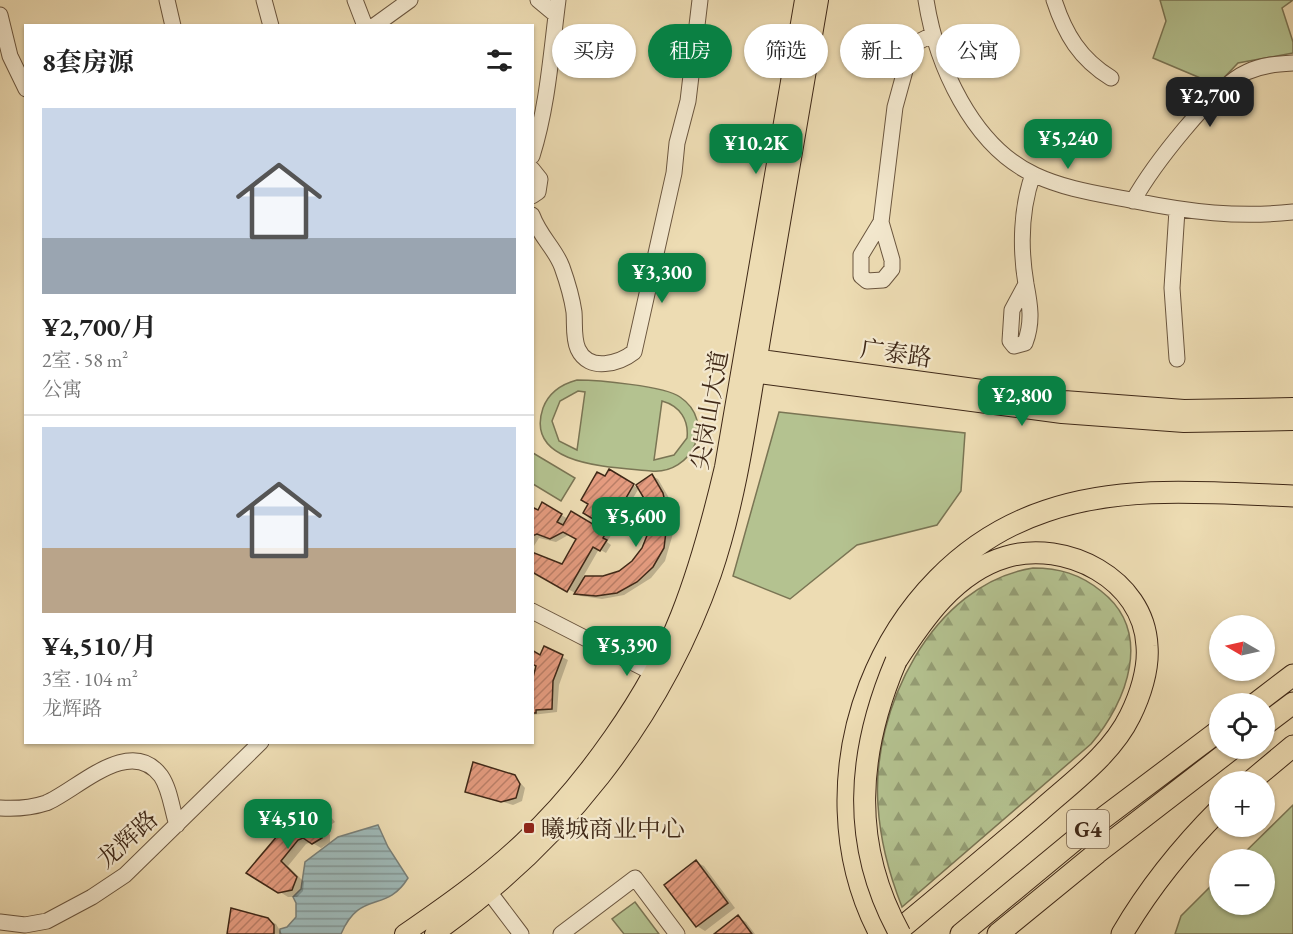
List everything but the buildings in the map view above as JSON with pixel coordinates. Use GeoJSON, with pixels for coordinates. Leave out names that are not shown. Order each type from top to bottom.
{"type":"FeatureCollection","features":[{"type":"Feature","properties":{"kind":"highway"},"geometry":{"type":"LineString","coordinates":[[900,934],[877,882],[863,804],[871,730],[888,658],[921,596],[950,568],[1009,527],[1045,511],[1091,500],[1161,492],[1293,496]]}},
{"type":"Feature","properties":{"kind":"highway"},"geometry":{"type":"LineString","coordinates":[[880,934],[861,888],[851,843],[849,771],[855,729],[866,689],[888,658],[935,604],[960,582],[1006,557],[1032,552],[1058,553],[1080,560],[1099,570],[1120,586],[1133,604],[1143,625],[1148,646],[1145,671],[1130,716],[1102,755],[976,866],[894,934]]}},
{"type":"Feature","properties":{"kind":"highway"},"geometry":{"type":"LineString","coordinates":[[1269,693],[1293,675]]}},
{"type":"Feature","properties":{"kind":"highway"},"geometry":{"type":"LineString","coordinates":[[1275,717],[1293,703]]}},
{"type":"Feature","properties":{"kind":"highway","name":"G4"},"geometry":{"type":"LineString","coordinates":[[962,934],[1082,834],[1209,738]]}},
{"type":"Feature","properties":{"kind":"highway"},"geometry":{"type":"LineString","coordinates":[[1263,771],[1293,746]]}},
{"type":"Feature","properties":{"kind":"highway","name":"G4"},"geometry":{"type":"LineString","coordinates":[[998,934],[1096,853],[1219,759]]}},
{"type":"Feature","properties":{"kind":"highway"},"geometry":{"type":"LineString","coordinates":[[1122,934],[1141,902],[1168,866],[1209,821]]}},
{"type":"Feature","properties":{"kind":"main road","name":"尖岗山大道"},"geometry":{"type":"LineString","coordinates":[[404,934],[486,875],[546,820],[585,774],[692,625],[712,572],[738,471],[749,365],[804,0]]}},
{"type":"Feature","properties":{"kind":"main road","name":"尖岗山大道"},"geometry":{"type":"LineString","coordinates":[[749,365],[819,0]]}},
{"type":"Feature","properties":{"kind":"main road","name":"广泰路"},"geometry":{"type":"LineString","coordinates":[[749,365],[1064,400],[1184,409],[1293,407]]}},
{"type":"Feature","properties":{"kind":"main road","name":"广泰路"},"geometry":{"type":"LineString","coordinates":[[749,365],[1062,414],[1184,423],[1293,421]]}},
{"type":"Feature","properties":{"kind":"main road","name":"尖岗山大道"},"geometry":{"type":"LineString","coordinates":[[434,934],[490,893],[549,839],[577,808],[605,773],[658,675]]}},
{"type":"Feature","properties":{"kind":"street"},"geometry":{"type":"LineString","coordinates":[[167,0],[173,24]]}},
{"type":"Feature","properties":{"kind":"street"},"geometry":{"type":"LineString","coordinates":[[264,0],[270,24]]}},
{"type":"Feature","properties":{"kind":"street"},"geometry":{"type":"LineString","coordinates":[[355,0],[364,24]]}},
{"type":"Feature","properties":{"kind":"street"},"geometry":{"type":"LineString","coordinates":[[377,24],[410,0]]}},
{"type":"Feature","properties":{"kind":"street"},"geometry":{"type":"LineString","coordinates":[[534,150],[550,80],[557,7],[538,0]]}},
{"type":"Feature","properties":{"kind":"street"},"geometry":{"type":"LineString","coordinates":[[534,219],[544,241],[563,268],[573,310],[578,351],[588,360],[604,364],[621,362],[634,352],[674,173],[677,143],[688,101],[700,0]]}},
{"type":"Feature","properties":{"kind":"street"},"geometry":{"type":"LineString","coordinates":[[926,0],[932,35],[949,78],[987,138],[1002,154],[1033,174],[1094,194],[1177,210],[1247,216],[1293,212]]}},
{"type":"Feature","properties":{"kind":"street"},"geometry":{"type":"LineString","coordinates":[[1054,0],[1070,41],[1096,69],[1111,78]]}},
{"type":"Feature","properties":{"kind":"street"},"geometry":{"type":"LineString","coordinates":[[0,15],[10,56],[24,85]]}},
{"type":"Feature","properties":{"kind":"street"},"geometry":{"type":"LineString","coordinates":[[881,222],[893,119],[902,73],[918,42],[932,35]]}},
{"type":"Feature","properties":{"kind":"street"},"geometry":{"type":"LineString","coordinates":[[1133,201],[1161,162],[1227,85],[1246,72],[1269,64],[1293,63]]}},
{"type":"Feature","properties":{"kind":"street"},"geometry":{"type":"LineString","coordinates":[[534,172],[540,180],[537,192],[534,194]]}},
{"type":"Feature","properties":{"kind":"street"},"geometry":{"type":"LineString","coordinates":[[1026,284],[1022,219],[1026,195],[1033,174]]}},
{"type":"Feature","properties":{"kind":"street"},"geometry":{"type":"LineString","coordinates":[[1177,210],[1172,288],[1177,359]]}},
{"type":"Feature","properties":{"kind":"street"},"geometry":{"type":"LineString","coordinates":[[534,612],[658,675]]}},
{"type":"Feature","properties":{"kind":"street","name":"龙辉路"},"geometry":{"type":"LineString","coordinates":[[0,922],[48,927],[125,875],[259,744]]}},
{"type":"Feature","properties":{"kind":"street"},"geometry":{"type":"LineString","coordinates":[[0,808],[24,808],[47,802],[97,771],[118,764],[139,762],[156,771],[162,778],[177,825]]}},
{"type":"Feature","properties":{"kind":"street"},"geometry":{"type":"LineString","coordinates":[[561,934],[634,878],[677,934]]}},
{"type":"Feature","properties":{"kind":"street"},"geometry":{"type":"LineString","coordinates":[[490,893],[521,934]]}},
{"type":"Feature","properties":{"kind":"green space"},"geometry":{"type":"Polygon","coordinates":[[[1160,0],[1293,0],[1282,8],[1293,42],[1293,53],[1238,63],[1217,85],[1153,58],[1166,21],[1160,0]]]}},
{"type":"Feature","properties":{"kind":"green space"},"geometry":{"type":"Polygon","coordinates":[[[587,380],[630,384],[672,393],[680,397],[691,408],[697,420],[698,432],[695,445],[678,465],[666,470],[651,471],[596,465],[559,453],[546,442],[540,427],[543,408],[552,393],[571,382],[587,380]],[[578,391],[560,401],[552,421],[559,441],[577,450],[585,392],[578,391]],[[662,401],[654,460],[674,455],[687,438],[685,420],[682,415],[674,406],[662,401]]]}},
{"type":"Feature","properties":{"kind":"green space"},"geometry":{"type":"Polygon","coordinates":[[[779,412],[965,433],[961,491],[937,525],[857,545],[790,599],[733,576],[779,412]]]}},
{"type":"Feature","properties":{"kind":"green space"},"geometry":{"type":"Polygon","coordinates":[[[534,454],[575,478],[561,501],[534,485],[534,454]]]}},
{"type":"Feature","properties":{"kind":"green space"},"geometry":{"type":"Polygon","coordinates":[[[1033,568],[1052,569],[1077,576],[1101,591],[1117,608],[1127,626],[1131,646],[1124,688],[1104,727],[1091,744],[902,907],[886,857],[878,805],[879,768],[885,730],[897,692],[915,657],[938,625],[965,598],[997,579],[1033,568]]]}},
{"type":"Feature","properties":{"kind":"green space"},"geometry":{"type":"Polygon","coordinates":[[[1293,805],[1293,934],[1175,934],[1181,916],[1209,888],[1209,915],[1275,915],[1275,849],[1248,849],[1260,837],[1275,837],[1275,823],[1293,805]]]}},
{"type":"Feature","properties":{"kind":"green space"},"geometry":{"type":"Polygon","coordinates":[[[635,902],[659,934],[624,934],[612,919],[635,902]]]}},
{"type":"Feature","properties":{"kind":"water"},"geometry":{"type":"Polygon","coordinates":[[[378,825],[388,847],[408,878],[400,889],[391,896],[356,911],[341,934],[280,934],[280,929],[287,927],[296,917],[296,903],[293,897],[301,889],[305,862],[338,837],[378,825]]]}},
{"type":"Feature","properties":{"kind":"place","name":"曦城商业中心"},"geometry":{"type":"Point","coordinates":[529,828]}}]}
